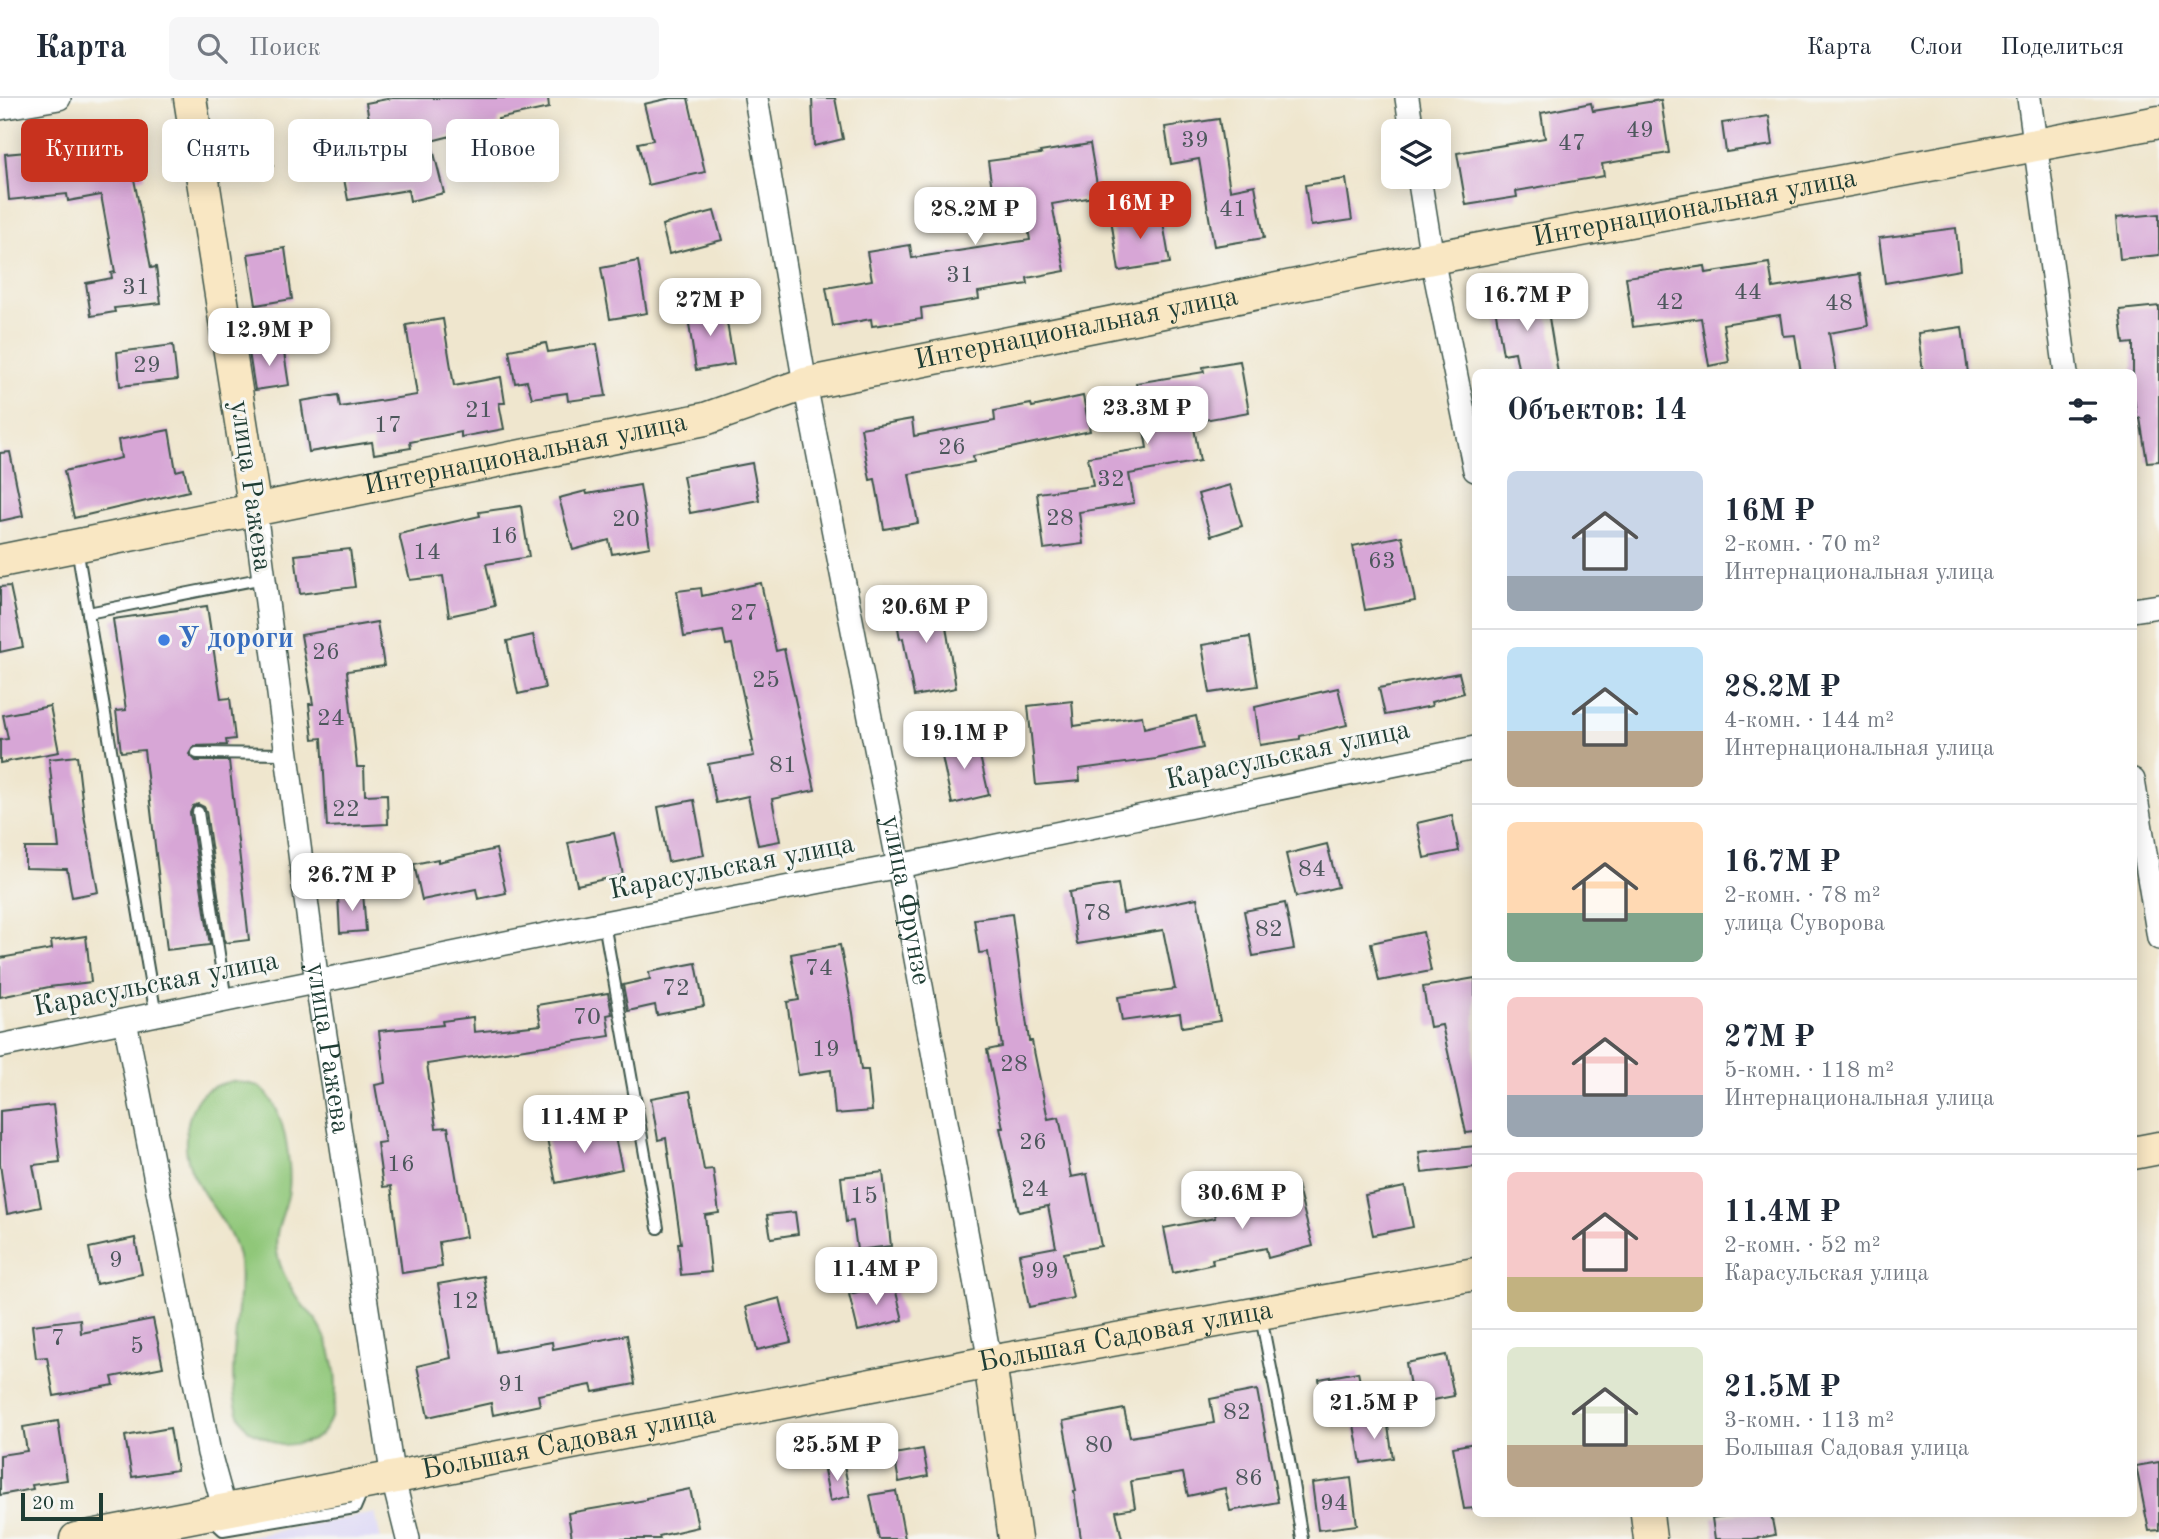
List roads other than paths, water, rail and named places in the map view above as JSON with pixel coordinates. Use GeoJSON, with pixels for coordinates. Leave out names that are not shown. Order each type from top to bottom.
{"type":"FeatureCollection","features":[{"type":"Feature","properties":{"kind":"main road","name":"улица Ражева"},"geometry":{"type":"LineString","coordinates":[[190,98],[255,511]]}},
{"type":"Feature","properties":{"kind":"main road","name":"Интернациональная улица"},"geometry":{"type":"LineString","coordinates":[[0,561],[705,419],[804,384],[1432,258],[2159,122]]}},
{"type":"Feature","properties":{"kind":"main road"},"geometry":{"type":"LineString","coordinates":[[2137,1152],[2159,1148]]}},
{"type":"Feature","properties":{"kind":"main road","name":"Большая Садовая улица"},"geometry":{"type":"LineString","coordinates":[[76,1539],[990,1362],[1472,1274]]}},
{"type":"Feature","properties":{"kind":"main road","name":"улица Фрунзе"},"geometry":{"type":"LineString","coordinates":[[990,1362],[1015,1539]]}},
{"type":"Feature","properties":{"kind":"main road"},"geometry":{"type":"LineString","coordinates":[[1647,1517],[1650,1539]]}},
{"type":"Feature","properties":{"kind":"street"},"geometry":{"type":"LineString","coordinates":[[0,108],[59,98]]}},
{"type":"Feature","properties":{"kind":"street","name":"улица Фрунзе"},"geometry":{"type":"LineString","coordinates":[[756,98],[804,384],[899,866],[990,1362]]}},
{"type":"Feature","properties":{"kind":"street"},"geometry":{"type":"LineString","coordinates":[[1407,98],[1410,119]]}},
{"type":"Feature","properties":{"kind":"street"},"geometry":{"type":"LineString","coordinates":[[2029,98],[2065,369]]}},
{"type":"Feature","properties":{"kind":"street"},"geometry":{"type":"LineString","coordinates":[[1421,189],[1432,258],[1472,455]]}},
{"type":"Feature","properties":{"kind":"street","name":"улица Ражева"},"geometry":{"type":"LineString","coordinates":[[255,511],[379,1482],[408,1539]]}},
{"type":"Feature","properties":{"kind":"street"},"geometry":{"type":"LineString","coordinates":[[2137,609],[2159,606]]}},
{"type":"Feature","properties":{"kind":"street","name":"Карасульская улица"},"geometry":{"type":"LineString","coordinates":[[0,1046],[1472,749]]}},
{"type":"Feature","properties":{"kind":"street"},"geometry":{"type":"LineString","coordinates":[[2137,830],[2142,894],[2159,938]]}},
{"type":"Feature","properties":{"kind":"street"},"geometry":{"type":"LineString","coordinates":[[125,1021],[209,1453],[216,1513]]}},
{"type":"Feature","properties":{"kind":"lane"},"geometry":{"type":"LineString","coordinates":[[76,546],[156,1016]]}},
{"type":"Feature","properties":{"kind":"lane"},"geometry":{"type":"LineString","coordinates":[[88,612],[264,578]]}},
{"type":"Feature","properties":{"kind":"lane"},"geometry":{"type":"LineString","coordinates":[[197,753],[287,754]]}},
{"type":"Feature","properties":{"kind":"lane"},"geometry":{"type":"LineString","coordinates":[[198,812],[226,1002]]}},
{"type":"Feature","properties":{"kind":"lane"},"geometry":{"type":"LineString","coordinates":[[604,923],[658,1228]]}},
{"type":"Feature","properties":{"kind":"lane"},"geometry":{"type":"LineString","coordinates":[[1260,1314],[1302,1539]]}},
{"type":"Feature","properties":{"kind":"place","name":"У дороги"},"geometry":{"type":"Point","coordinates":[164,640]}}]}
